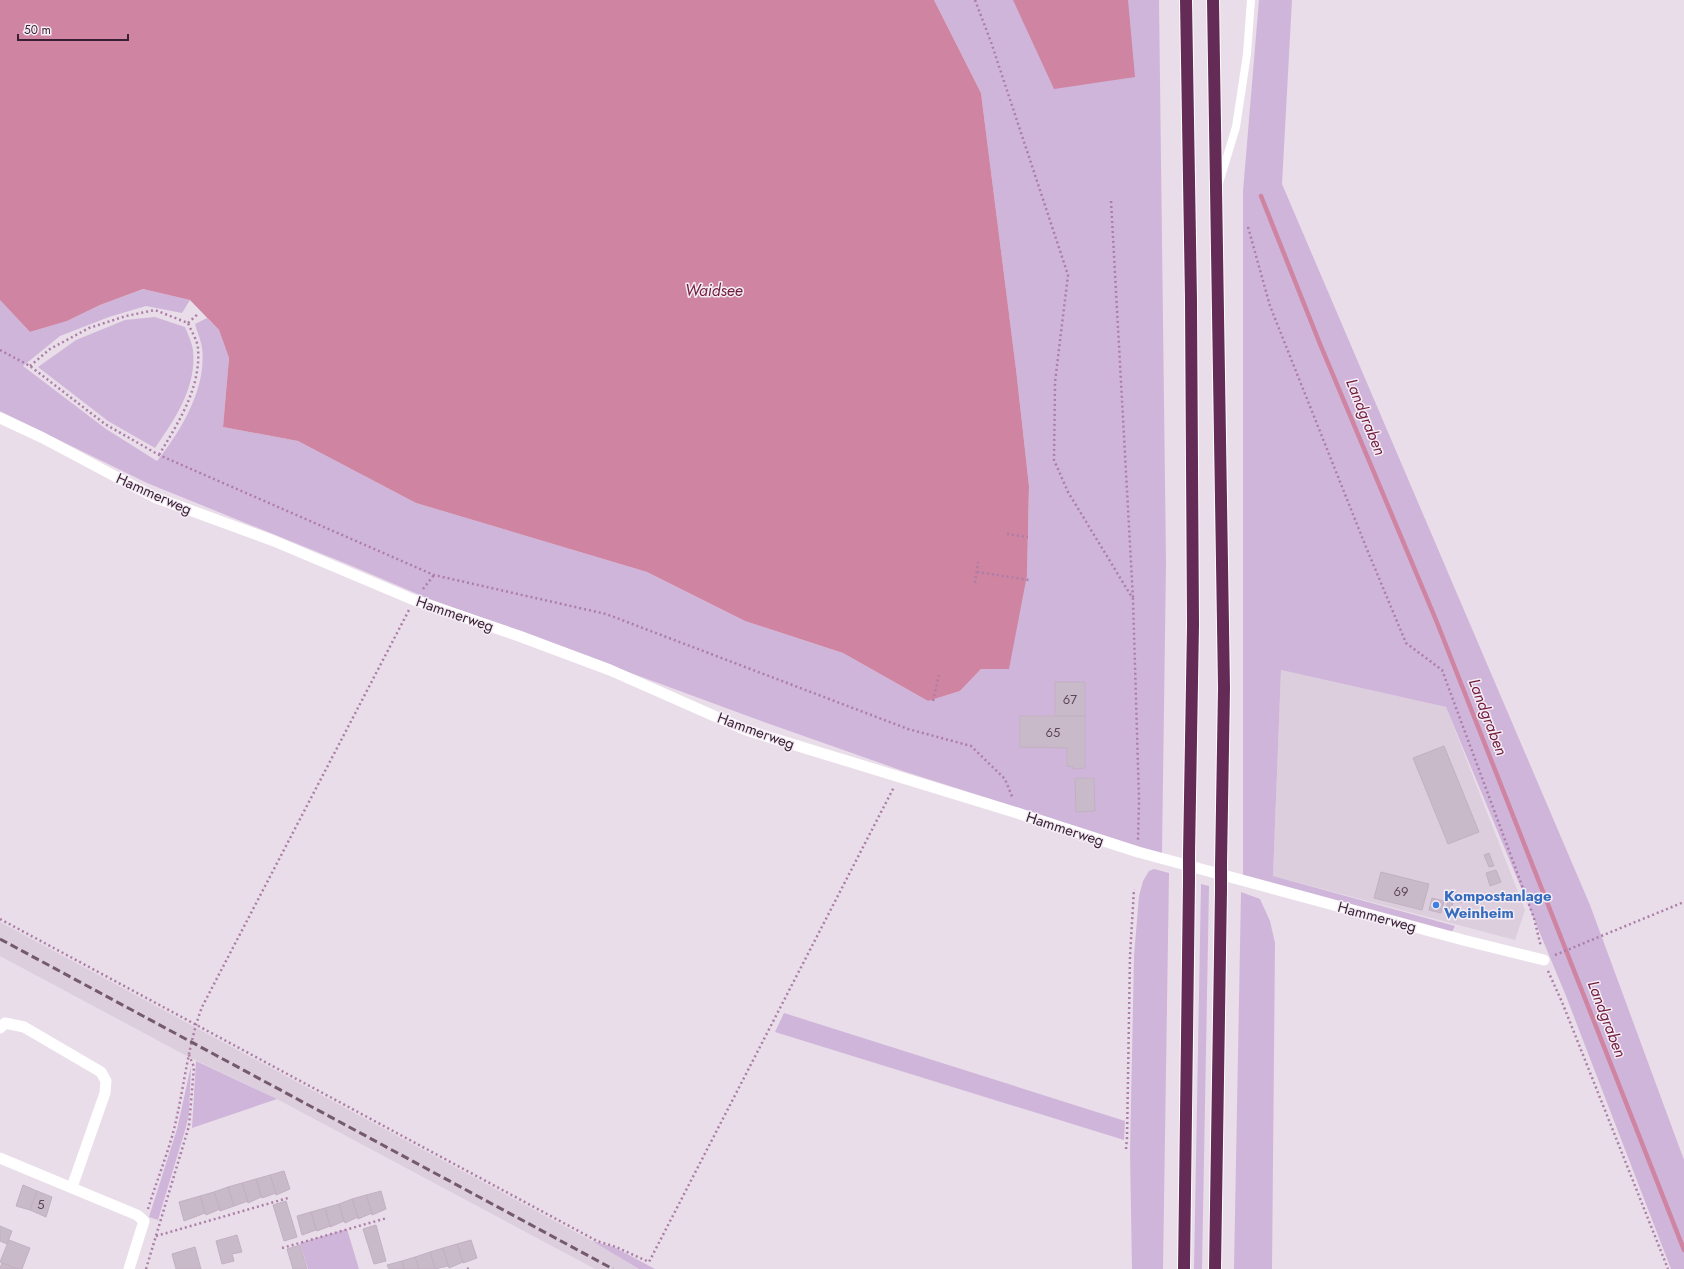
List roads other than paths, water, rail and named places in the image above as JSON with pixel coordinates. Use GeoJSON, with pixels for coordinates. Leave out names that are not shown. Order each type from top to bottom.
{"type":"FeatureCollection","features":[{"type":"Feature","properties":{"kind":"highway"},"geometry":{"type":"LineString","coordinates":[[1184,1269],[1193,625],[1191,308],[1186,0]]}},
{"type":"Feature","properties":{"kind":"highway"},"geometry":{"type":"LineString","coordinates":[[1213,0],[1224,688],[1215,1269]]}},
{"type":"Feature","properties":{"kind":"street","name":"Hammerweg"},"geometry":{"type":"LineString","coordinates":[[0,418],[43,438],[154,497],[274,541],[414,600],[519,636],[610,670],[746,730],[898,778],[1014,812],[1138,852],[1456,938],[1544,960]]}},
{"type":"Feature","properties":{"kind":"street"},"geometry":{"type":"LineString","coordinates":[[0,1028],[5,1023],[24,1026],[101,1072],[106,1081],[105,1093],[72,1187]]}},
{"type":"Feature","properties":{"kind":"street"},"geometry":{"type":"LineString","coordinates":[[0,1158],[72,1187],[137,1215],[144,1220],[129,1269]]}},
{"type":"Feature","properties":{"kind":"lane"},"geometry":{"type":"LineString","coordinates":[[1217,189],[1236,127],[1247,54],[1251,0]]}},
{"type":"Feature","properties":{"kind":"water","name":"Waidsee"},"geometry":{"type":"Polygon","coordinates":[[[0,0],[934,0],[981,93],[1016,369],[1029,486],[1027,575],[1009,669],[981,669],[960,691],[928,701],[843,653],[745,621],[647,572],[416,503],[298,441],[223,427],[229,358],[219,330],[190,300],[143,289],[100,305],[67,321],[30,332],[0,300],[0,0]]]}},
{"type":"Feature","properties":{"kind":"water"},"geometry":{"type":"Polygon","coordinates":[[[1013,0],[1128,0],[1135,77],[1054,89],[1013,0]]]}},
{"type":"Feature","properties":{"kind":"waterway","name":"Landgraben"},"geometry":{"type":"LineString","coordinates":[[1261,196],[1320,344],[1436,620],[1684,1250]]}},
{"type":"Feature","properties":{"kind":"railway"},"geometry":{"type":"LineString","coordinates":[[0,939],[613,1269]]}},
{"type":"Feature","properties":{"kind":"place","name":"Kompostanlage Weinheim"},"geometry":{"type":"Point","coordinates":[1436,905]}}]}
